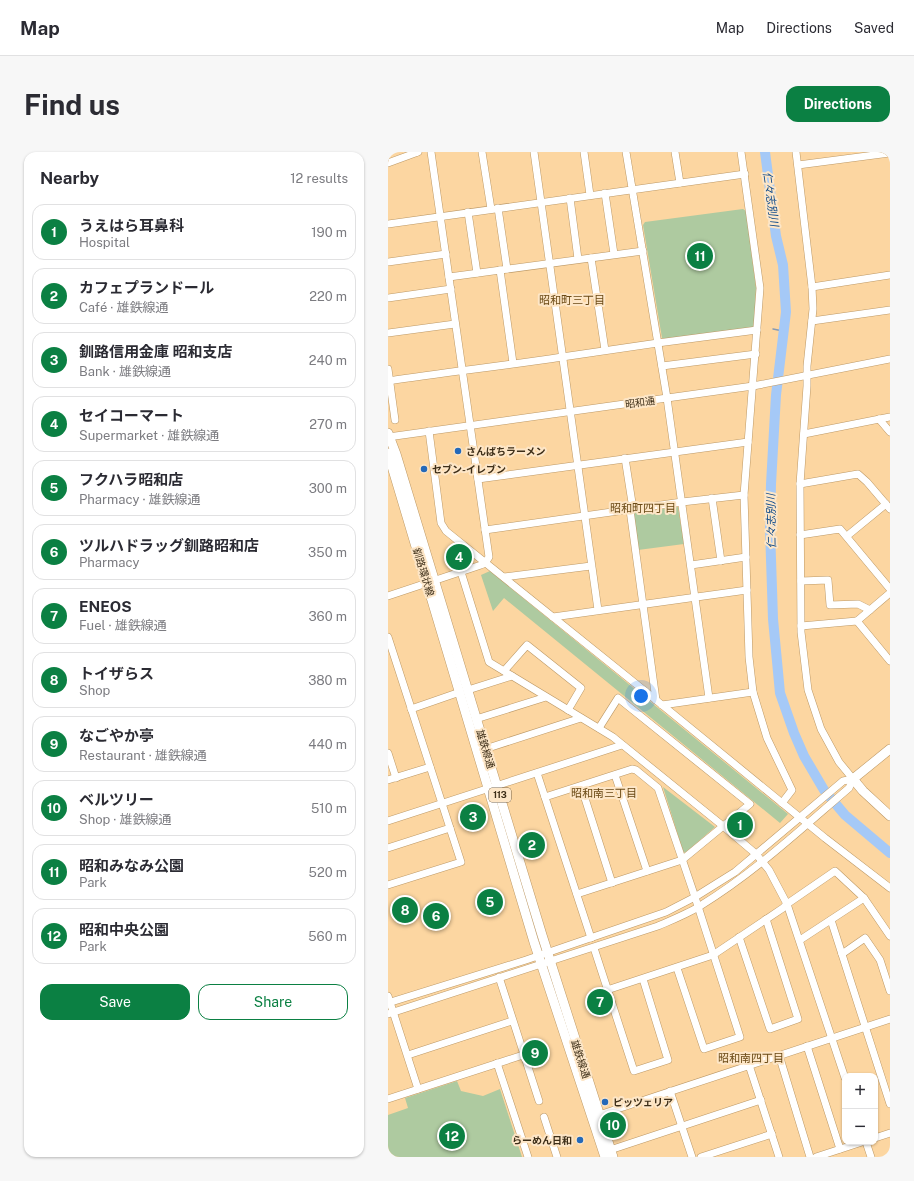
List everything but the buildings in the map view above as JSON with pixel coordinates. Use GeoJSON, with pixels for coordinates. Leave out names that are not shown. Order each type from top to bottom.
{"type":"FeatureCollection","features":[{"type":"Feature","properties":{"kind":"main road","name":"雄鉄線通"},"geometry":{"type":"LineString","coordinates":[[388,436],[396,454],[431,582],[545,958],[609,1155]]}},
{"type":"Feature","properties":{"kind":"main road","name":"釧路環状線"},"geometry":{"type":"LineString","coordinates":[[388,453],[431,582]]}},
{"type":"Feature","properties":{"kind":"main road","name":"雄鉄線通"},"geometry":{"type":"LineString","coordinates":[[464,691],[476,719],[485,749],[493,787]]}},
{"type":"Feature","properties":{"kind":"main road"},"geometry":{"type":"LineString","coordinates":[[890,749],[853,779],[863,791],[890,816]]}},
{"type":"Feature","properties":{"kind":"main road","name":"雄鉄線通"},"geometry":{"type":"LineString","coordinates":[[545,958],[599,1115],[609,1155]]}},
{"type":"Feature","properties":{"kind":"street"},"geometry":{"type":"LineString","coordinates":[[388,163],[418,152]]}},
{"type":"Feature","properties":{"kind":"street"},"geometry":{"type":"LineString","coordinates":[[388,596],[485,563],[489,557],[469,426],[431,152]]}},
{"type":"Feature","properties":{"kind":"street"},"geometry":{"type":"LineString","coordinates":[[482,152],[495,209],[504,269],[513,364]]}},
{"type":"Feature","properties":{"kind":"street"},"geometry":{"type":"LineString","coordinates":[[534,152],[569,412],[598,610]]}},
{"type":"Feature","properties":{"kind":"street"},"geometry":{"type":"LineString","coordinates":[[584,152],[590,195]]}},
{"type":"Feature","properties":{"kind":"street"},"geometry":{"type":"LineString","coordinates":[[626,152],[667,398],[709,698]]}},
{"type":"Feature","properties":{"kind":"street"},"geometry":{"type":"LineString","coordinates":[[675,152],[680,183]]}},
{"type":"Feature","properties":{"kind":"street"},"geometry":{"type":"LineString","coordinates":[[741,152],[760,288],[756,354],[756,386],[748,442],[744,495],[749,656],[753,692],[767,738],[792,790],[782,803]]}},
{"type":"Feature","properties":{"kind":"street"},"geometry":{"type":"LineString","coordinates":[[796,152],[812,287],[812,321],[804,376],[804,434],[800,484],[801,626],[808,690],[821,729],[839,762],[853,779]]}},
{"type":"Feature","properties":{"kind":"street"},"geometry":{"type":"LineString","coordinates":[[798,165],[890,153]]}},
{"type":"Feature","properties":{"kind":"street"},"geometry":{"type":"LineString","coordinates":[[388,224],[745,174]]}},
{"type":"Feature","properties":{"kind":"street"},"geometry":{"type":"LineString","coordinates":[[605,193],[614,254]]}},
{"type":"Feature","properties":{"kind":"street"},"geometry":{"type":"LineString","coordinates":[[570,198],[578,259]]}},
{"type":"Feature","properties":{"kind":"street"},"geometry":{"type":"LineString","coordinates":[[468,212],[477,273]]}},
{"type":"Feature","properties":{"kind":"street"},"geometry":{"type":"LineString","coordinates":[[449,277],[643,251]]}},
{"type":"Feature","properties":{"kind":"street"},"geometry":{"type":"LineString","coordinates":[[388,262],[446,254]]}},
{"type":"Feature","properties":{"kind":"street"},"geometry":{"type":"LineString","coordinates":[[591,258],[604,350]]}},
{"type":"Feature","properties":{"kind":"street"},"geometry":{"type":"LineString","coordinates":[[812,287],[890,276]]}},
{"type":"Feature","properties":{"kind":"street"},"geometry":{"type":"LineString","coordinates":[[388,298],[451,289]]}},
{"type":"Feature","properties":{"kind":"street"},"geometry":{"type":"LineString","coordinates":[[812,321],[890,310]]}},
{"type":"Feature","properties":{"kind":"street"},"geometry":{"type":"LineString","coordinates":[[388,333],[455,324]]}},
{"type":"Feature","properties":{"kind":"street"},"geometry":{"type":"LineString","coordinates":[[389,381],[757,330]]}},
{"type":"Feature","properties":{"kind":"street"},"geometry":{"type":"LineString","coordinates":[[662,366],[756,354]]}},
{"type":"Feature","properties":{"kind":"street","name":"昭和通"},"geometry":{"type":"LineString","coordinates":[[388,436],[756,386],[890,359]]}},
{"type":"Feature","properties":{"kind":"street"},"geometry":{"type":"LineString","coordinates":[[388,369],[395,420]]}},
{"type":"Feature","properties":{"kind":"street"},"geometry":{"type":"LineString","coordinates":[[804,434],[890,417]]}},
{"type":"Feature","properties":{"kind":"street"},"geometry":{"type":"LineString","coordinates":[[879,419],[890,432]]}},
{"type":"Feature","properties":{"kind":"street"},"geometry":{"type":"LineString","coordinates":[[429,431],[441,523],[446,531],[782,803],[890,888]]}},
{"type":"Feature","properties":{"kind":"street"},"geometry":{"type":"LineString","coordinates":[[478,480],[625,458],[748,442]]}},
{"type":"Feature","properties":{"kind":"street"},"geometry":{"type":"LineString","coordinates":[[625,458],[656,700]]}},
{"type":"Feature","properties":{"kind":"street"},"geometry":{"type":"LineString","coordinates":[[800,484],[858,474],[867,482],[888,507],[847,536]]}},
{"type":"Feature","properties":{"kind":"street"},"geometry":{"type":"LineString","coordinates":[[485,530],[682,502],[744,495]]}},
{"type":"Feature","properties":{"kind":"street"},"geometry":{"type":"LineString","coordinates":[[712,498],[721,561]]}},
{"type":"Feature","properties":{"kind":"street"},"geometry":{"type":"LineString","coordinates":[[800,535],[840,529],[890,589]]}},
{"type":"Feature","properties":{"kind":"street"},"geometry":{"type":"LineString","coordinates":[[691,565],[746,557]]}},
{"type":"Feature","properties":{"kind":"street"},"geometry":{"type":"LineString","coordinates":[[504,577],[591,566]]}},
{"type":"Feature","properties":{"kind":"street"},"geometry":{"type":"LineString","coordinates":[[461,572],[489,662],[600,728],[723,826],[756,854],[769,870],[787,904],[843,1073]]}},
{"type":"Feature","properties":{"kind":"street"},"geometry":{"type":"LineString","coordinates":[[801,581],[828,580],[830,605],[858,604],[870,610]]}},
{"type":"Feature","properties":{"kind":"street"},"geometry":{"type":"LineString","coordinates":[[553,618],[598,610],[747,590]]}},
{"type":"Feature","properties":{"kind":"street"},"geometry":{"type":"LineString","coordinates":[[801,626],[857,621],[890,593]]}},
{"type":"Feature","properties":{"kind":"street"},"geometry":{"type":"LineString","coordinates":[[857,621],[890,661]]}},
{"type":"Feature","properties":{"kind":"street"},"geometry":{"type":"LineString","coordinates":[[388,637],[461,862],[388,885]]}},
{"type":"Feature","properties":{"kind":"street"},"geometry":{"type":"LineString","coordinates":[[504,671],[527,645],[580,688],[568,710]]}},
{"type":"Feature","properties":{"kind":"street"},"geometry":{"type":"LineString","coordinates":[[411,708],[512,676]]}},
{"type":"Feature","properties":{"kind":"street"},"geometry":{"type":"LineString","coordinates":[[662,705],[753,692]]}},
{"type":"Feature","properties":{"kind":"street"},"geometry":{"type":"LineString","coordinates":[[476,719],[546,697]]}},
{"type":"Feature","properties":{"kind":"street"},"geometry":{"type":"LineString","coordinates":[[577,894],[682,860],[750,804],[618,698],[600,728]]}},
{"type":"Feature","properties":{"kind":"street"},"geometry":{"type":"LineString","coordinates":[[485,749],[581,718]]}},
{"type":"Feature","properties":{"kind":"street"},"geometry":{"type":"LineString","coordinates":[[388,821],[622,745]]}},
{"type":"Feature","properties":{"kind":"street"},"geometry":{"type":"LineString","coordinates":[[388,754],[396,778]]}},
{"type":"Feature","properties":{"kind":"street"},"geometry":{"type":"LineString","coordinates":[[388,780],[430,767]]}},
{"type":"Feature","properties":{"kind":"street"},"geometry":{"type":"LineString","coordinates":[[545,797],[632,769],[636,770],[658,788],[740,1037],[704,1048],[678,968]]}},
{"type":"Feature","properties":{"kind":"street"},"geometry":{"type":"LineString","coordinates":[[537,773],[590,938]]}},
{"type":"Feature","properties":{"kind":"street"},"geometry":{"type":"LineString","coordinates":[[614,775],[647,871]]}},
{"type":"Feature","properties":{"kind":"street"},"geometry":{"type":"LineString","coordinates":[[391,1013],[499,977],[590,938],[661,914],[695,897],[735,872],[844,781],[853,779]]}},
{"type":"Feature","properties":{"kind":"street"},"geometry":{"type":"LineString","coordinates":[[418,1089],[408,1055],[391,1013],[389,1001],[545,958],[594,948],[658,926],[698,907],[731,885],[762,861],[849,788],[853,779]]}},
{"type":"Feature","properties":{"kind":"street"},"geometry":{"type":"LineString","coordinates":[[580,786],[612,883]]}},
{"type":"Feature","properties":{"kind":"street"},"geometry":{"type":"LineString","coordinates":[[388,848],[450,828]]}},
{"type":"Feature","properties":{"kind":"street"},"geometry":{"type":"LineString","coordinates":[[608,990],[678,968],[713,955],[835,871],[864,898],[890,936]]}},
{"type":"Feature","properties":{"kind":"street"},"geometry":{"type":"LineString","coordinates":[[800,940],[864,898]]}},
{"type":"Feature","properties":{"kind":"street"},"geometry":{"type":"LineString","coordinates":[[739,937],[770,1029],[798,1019],[766,919]]}},
{"type":"Feature","properties":{"kind":"street"},"geometry":{"type":"LineString","coordinates":[[830,920],[890,1104]]}},
{"type":"Feature","properties":{"kind":"street"},"geometry":{"type":"LineString","coordinates":[[842,954],[865,938],[880,960],[890,991]]}},
{"type":"Feature","properties":{"kind":"street"},"geometry":{"type":"LineString","coordinates":[[594,948],[634,1070],[668,1060],[643,979]]}},
{"type":"Feature","properties":{"kind":"street"},"geometry":{"type":"LineString","coordinates":[[499,977],[539,1101]]}},
{"type":"Feature","properties":{"kind":"street"},"geometry":{"type":"LineString","coordinates":[[599,1115],[890,1019]]}},
{"type":"Feature","properties":{"kind":"street"},"geometry":{"type":"LineString","coordinates":[[408,1055],[512,1021]]}},
{"type":"Feature","properties":{"kind":"street"},"geometry":{"type":"LineString","coordinates":[[807,1046],[840,1149]]}},
{"type":"Feature","properties":{"kind":"street"},"geometry":{"type":"LineString","coordinates":[[388,1099],[523,1055]]}},
{"type":"Feature","properties":{"kind":"street"},"geometry":{"type":"LineString","coordinates":[[778,1055],[810,1157]]}},
{"type":"Feature","properties":{"kind":"street"},"geometry":{"type":"LineString","coordinates":[[497,1063],[528,1157]]}},
{"type":"Feature","properties":{"kind":"street"},"geometry":{"type":"LineString","coordinates":[[749,1065],[779,1157]]}},
{"type":"Feature","properties":{"kind":"street"},"geometry":{"type":"LineString","coordinates":[[670,1091],[692,1157]]}},
{"type":"Feature","properties":{"kind":"street"},"geometry":{"type":"LineString","coordinates":[[609,1155],[682,1126],[760,1100]]}},
{"type":"Feature","properties":{"kind":"street"},"geometry":{"type":"LineString","coordinates":[[544,1117],[557,1157]]}},
{"type":"Feature","properties":{"kind":"street"},"geometry":{"type":"LineString","coordinates":[[878,1137],[890,1133]]}},
{"type":"Feature","properties":{"kind":"street"},"geometry":{"type":"LineString","coordinates":[[701,1157],[772,1134]]}},
{"type":"Feature","properties":{"kind":"street"},"geometry":{"type":"LineString","coordinates":[[816,1157],[853,1145]]}},
{"type":"Feature","properties":{"kind":"street"},"geometry":{"type":"LineString","coordinates":[[867,1145],[871,1157]]}},
{"type":"Feature","properties":{"kind":"green space"},"geometry":{"type":"Polygon","coordinates":[[[743,209],[746,211],[756,288],[754,325],[752,328],[664,340],[662,338],[643,225],[645,222],[743,209]]]}},
{"type":"Feature","properties":{"kind":"green space"},"geometry":{"type":"Polygon","coordinates":[[[678,507],[684,544],[638,550],[633,513],[678,507]]]}},
{"type":"Feature","properties":{"kind":"green space"},"geometry":{"type":"Polygon","coordinates":[[[490,571],[788,814],[780,823],[504,598],[493,611],[481,575],[490,571]]]}},
{"type":"Feature","properties":{"kind":"green space"},"geometry":{"type":"Polygon","coordinates":[[[663,787],[715,827],[685,853],[683,851],[663,787]]]}},
{"type":"Feature","properties":{"kind":"green space"},"geometry":{"type":"Polygon","coordinates":[[[457,1081],[461,1091],[483,1096],[500,1089],[522,1157],[388,1157],[388,1115],[408,1108],[405,1098],[457,1081]]]}},
{"type":"Feature","properties":{"kind":"waterway","name":"仁々志別川"},"geometry":{"type":"LineString","coordinates":[[765,152],[776,236],[783,265],[786,312],[776,395],[770,529],[773,619],[780,693],[804,756],[824,790],[845,815],[890,853]]}},
{"type":"Feature","properties":{"kind":"waterway"},"geometry":{"type":"LineString","coordinates":[[773,329],[783,331]]}},
{"type":"Feature","properties":{"kind":"place","name":"昭和みなみ公園"},"geometry":{"type":"Point","coordinates":[700,256]}},
{"type":"Feature","properties":{"kind":"place","name":"さんぱちラーメン"},"geometry":{"type":"Point","coordinates":[458,451]}},
{"type":"Feature","properties":{"kind":"place","name":"セブン-イレブン"},"geometry":{"type":"Point","coordinates":[424,469]}},
{"type":"Feature","properties":{"kind":"place","name":"セイコーマート"},"geometry":{"type":"Point","coordinates":[459,557]}},
{"type":"Feature","properties":{"kind":"place","name":"釧路信用金庫 昭和支店"},"geometry":{"type":"Point","coordinates":[473,817]}},
{"type":"Feature","properties":{"kind":"place","name":"うえはら耳鼻科"},"geometry":{"type":"Point","coordinates":[740,825]}},
{"type":"Feature","properties":{"kind":"place","name":"カフェプランドール"},"geometry":{"type":"Point","coordinates":[532,845]}},
{"type":"Feature","properties":{"kind":"place","name":"フクハラ昭和店"},"geometry":{"type":"Point","coordinates":[490,902]}},
{"type":"Feature","properties":{"kind":"place","name":"トイザらス"},"geometry":{"type":"Point","coordinates":[405,910]}},
{"type":"Feature","properties":{"kind":"place","name":"ツルハドラッグ釧路昭和店"},"geometry":{"type":"Point","coordinates":[436,916]}},
{"type":"Feature","properties":{"kind":"place","name":"ENEOS"},"geometry":{"type":"Point","coordinates":[600,1002]}},
{"type":"Feature","properties":{"kind":"place","name":"なごやか亭"},"geometry":{"type":"Point","coordinates":[535,1053]}},
{"type":"Feature","properties":{"kind":"place","name":"ピッツェリア"},"geometry":{"type":"Point","coordinates":[605,1102]}},
{"type":"Feature","properties":{"kind":"place","name":"ベルツリー"},"geometry":{"type":"Point","coordinates":[613,1125]}},
{"type":"Feature","properties":{"kind":"place","name":"昭和中央公園"},"geometry":{"type":"Point","coordinates":[452,1136]}},
{"type":"Feature","properties":{"kind":"place","name":"らーめん日和"},"geometry":{"type":"Point","coordinates":[580,1140]}},
{"type":"Feature","properties":{"kind":"district","name":"昭和町三丁目"},"geometry":{"type":"Point","coordinates":[572,300]}},
{"type":"Feature","properties":{"kind":"district","name":"昭和町四丁目"},"geometry":{"type":"Point","coordinates":[643,508]}},
{"type":"Feature","properties":{"kind":"district","name":"昭和南三丁目"},"geometry":{"type":"Point","coordinates":[604,793]}},
{"type":"Feature","properties":{"kind":"district","name":"昭和南四丁目"},"geometry":{"type":"Point","coordinates":[751,1058]}}]}
